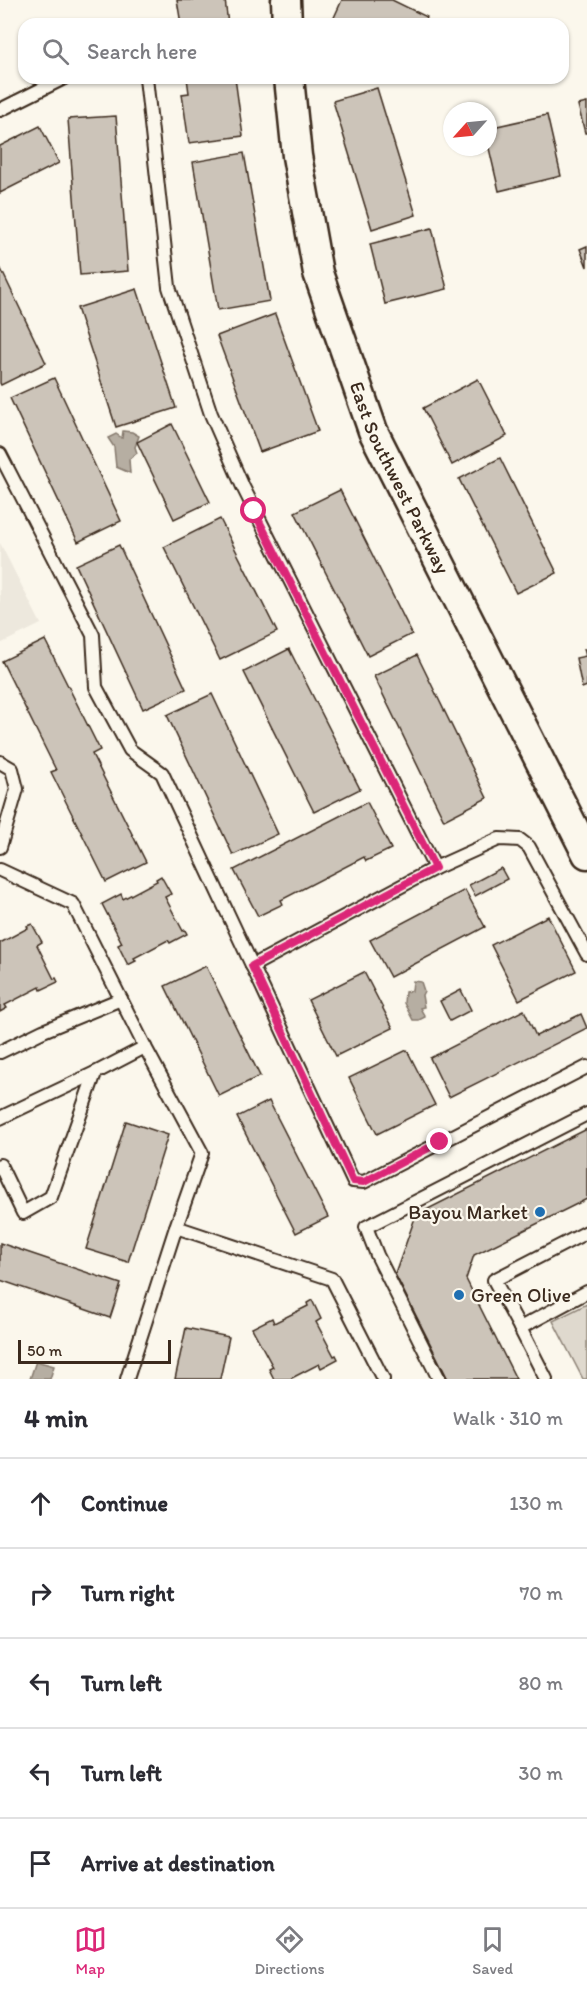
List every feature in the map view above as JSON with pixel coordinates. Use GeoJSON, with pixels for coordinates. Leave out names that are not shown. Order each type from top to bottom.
{"type":"FeatureCollection","features":[{"type":"Feature","properties":{"kind":"street"},"geometry":{"type":"LineString","coordinates":[[286,0],[287,18]]}},
{"type":"Feature","properties":{"kind":"street","name":"East Southwest Parkway"},"geometry":{"type":"LineString","coordinates":[[290,84],[297,156],[318,273],[373,431],[587,854]]}},
{"type":"Feature","properties":{"kind":"lane"},"geometry":{"type":"LineString","coordinates":[[0,110],[52,84]]}},
{"type":"Feature","properties":{"kind":"lane"},"geometry":{"type":"LineString","coordinates":[[147,84],[169,287],[211,414],[250,503],[435,868]]}},
{"type":"Feature","properties":{"kind":"lane"},"geometry":{"type":"LineString","coordinates":[[0,454],[93,635],[96,687],[129,750],[162,773],[353,1181],[364,1182],[587,1067]]}},
{"type":"Feature","properties":{"kind":"lane"},"geometry":{"type":"LineString","coordinates":[[0,762],[12,770],[17,789],[0,847]]}},
{"type":"Feature","properties":{"kind":"lane"},"geometry":{"type":"LineString","coordinates":[[252,966],[435,868],[499,839],[520,840],[529,847],[587,954]]}},
{"type":"Feature","properties":{"kind":"lane"},"geometry":{"type":"LineString","coordinates":[[1,868],[73,904],[120,999],[202,1153],[127,1379]]}},
{"type":"Feature","properties":{"kind":"lane"},"geometry":{"type":"LineString","coordinates":[[0,1052],[43,1031],[120,999]]}},
{"type":"Feature","properties":{"kind":"lane"},"geometry":{"type":"LineString","coordinates":[[0,1118],[145,1047]]}},
{"type":"Feature","properties":{"kind":"lane"},"geometry":{"type":"LineString","coordinates":[[0,1165],[23,1213],[51,1197],[95,1073]]}},
{"type":"Feature","properties":{"kind":"lane"},"geometry":{"type":"LineString","coordinates":[[439,1379],[377,1255],[366,1227],[587,1114]]}},
{"type":"Feature","properties":{"kind":"lane"},"geometry":{"type":"LineString","coordinates":[[176,1227],[332,1279],[383,1379]]}},
{"type":"Feature","properties":{"kind":"lane"},"geometry":{"type":"LineString","coordinates":[[546,1379],[494,1280],[587,1232]]}},
{"type":"Feature","properties":{"kind":"lane"},"geometry":{"type":"LineString","coordinates":[[520,1328],[587,1292]]}},
{"type":"Feature","properties":{"kind":"shaded area"},"geometry":{"type":"Polygon","coordinates":[[[123,431],[139,436],[135,447],[137,453],[129,459],[130,473],[116,467],[114,447],[108,438],[116,434],[122,438],[123,431]]]}},
{"type":"Feature","properties":{"kind":"shaded area"},"geometry":{"type":"Polygon","coordinates":[[[0,543],[41,624],[0,644],[0,543]]]}},
{"type":"Feature","properties":{"kind":"shaded area"},"geometry":{"type":"Polygon","coordinates":[[[413,981],[421,982],[424,991],[422,995],[424,1007],[420,1008],[425,1017],[419,1020],[413,1020],[404,1003],[405,992],[412,991],[413,981]]]}},
{"type":"Feature","properties":{"kind":"shaded area"},"geometry":{"type":"Polygon","coordinates":[[[587,1304],[587,1379],[583,1379],[553,1321],[587,1304]]]}},
{"type":"Feature","properties":{"kind":"shaded area"},"geometry":{"type":"Polygon","coordinates":[[[36,1361],[54,1366],[50,1379],[30,1379],[36,1361]]]}},
{"type":"Feature","properties":{"kind":"building"},"geometry":{"type":"Polygon","coordinates":[[[177,0],[225,0],[227,18],[180,18],[177,0]]]}},
{"type":"Feature","properties":{"kind":"building"},"geometry":{"type":"Polygon","coordinates":[[[342,0],[392,0],[427,17],[427,18],[334,18],[342,0]]]}},
{"type":"Feature","properties":{"kind":"building"},"geometry":{"type":"Polygon","coordinates":[[[188,84],[236,84],[243,136],[189,143],[182,94],[189,93],[188,84]]]}},
{"type":"Feature","properties":{"kind":"building"},"geometry":{"type":"Polygon","coordinates":[[[377,88],[416,215],[372,229],[333,101],[377,88]]]}},
{"type":"Feature","properties":{"kind":"building"},"geometry":{"type":"Polygon","coordinates":[[[587,103],[587,133],[585,133],[578,105],[587,103]]]}},
{"type":"Feature","properties":{"kind":"building"},"geometry":{"type":"Polygon","coordinates":[[[547,115],[561,176],[499,191],[491,156],[497,156],[497,126],[547,115]]]}},
{"type":"Feature","properties":{"kind":"building"},"geometry":{"type":"Polygon","coordinates":[[[116,116],[128,271],[80,275],[68,119],[116,116]]]}},
{"type":"Feature","properties":{"kind":"building"},"geometry":{"type":"Polygon","coordinates":[[[40,126],[59,163],[0,193],[0,146],[40,126]]]}},
{"type":"Feature","properties":{"kind":"building"},"geometry":{"type":"Polygon","coordinates":[[[244,153],[270,301],[218,310],[193,162],[244,153]]]}},
{"type":"Feature","properties":{"kind":"building"},"geometry":{"type":"Polygon","coordinates":[[[432,228],[447,289],[385,304],[370,244],[432,228]]]}},
{"type":"Feature","properties":{"kind":"building"},"geometry":{"type":"Polygon","coordinates":[[[587,246],[587,267],[580,249],[587,246]]]}},
{"type":"Feature","properties":{"kind":"building"},"geometry":{"type":"Polygon","coordinates":[[[0,267],[46,363],[1,385],[0,383],[0,267]]]}},
{"type":"Feature","properties":{"kind":"building"},"geometry":{"type":"Polygon","coordinates":[[[137,289],[176,408],[116,427],[77,308],[137,289]]]}},
{"type":"Feature","properties":{"kind":"building"},"geometry":{"type":"Polygon","coordinates":[[[275,314],[318,431],[260,452],[217,336],[275,314]]]}},
{"type":"Feature","properties":{"kind":"building"},"geometry":{"type":"Polygon","coordinates":[[[54,378],[121,521],[78,542],[10,398],[54,378]]]}},
{"type":"Feature","properties":{"kind":"building"},"geometry":{"type":"Polygon","coordinates":[[[478,379],[507,436],[452,465],[423,408],[478,379]]]}},
{"type":"Feature","properties":{"kind":"building"},"geometry":{"type":"Polygon","coordinates":[[[172,424],[210,502],[174,519],[137,442],[172,424]]]}},
{"type":"Feature","properties":{"kind":"building"},"geometry":{"type":"Polygon","coordinates":[[[500,458],[557,573],[516,593],[459,479],[500,458]]]}},
{"type":"Feature","properties":{"kind":"building"},"geometry":{"type":"Polygon","coordinates":[[[340,490],[412,634],[368,656],[295,512],[340,490]]]}},
{"type":"Feature","properties":{"kind":"building"},"geometry":{"type":"Polygon","coordinates":[[[220,519],[277,632],[220,660],[164,547],[220,519]]]}},
{"type":"Feature","properties":{"kind":"building"},"geometry":{"type":"Polygon","coordinates":[[[119,545],[186,689],[143,709],[76,565],[119,545]]]}},
{"type":"Feature","properties":{"kind":"building"},"geometry":{"type":"Polygon","coordinates":[[[45,640],[100,750],[92,754],[146,862],[106,882],[51,772],[56,770],[2,661],[45,640]]]}},
{"type":"Feature","properties":{"kind":"building"},"geometry":{"type":"Polygon","coordinates":[[[289,649],[360,789],[314,812],[244,672],[289,649]]]}},
{"type":"Feature","properties":{"kind":"building"},"geometry":{"type":"Polygon","coordinates":[[[584,649],[587,649],[587,686],[582,688],[576,658],[586,656],[584,649]]]}},
{"type":"Feature","properties":{"kind":"building"},"geometry":{"type":"Polygon","coordinates":[[[417,655],[487,798],[444,820],[374,676],[417,655]]]}},
{"type":"Feature","properties":{"kind":"building"},"geometry":{"type":"Polygon","coordinates":[[[212,694],[278,834],[233,855],[167,715],[212,694]]]}},
{"type":"Feature","properties":{"kind":"building"},"geometry":{"type":"Polygon","coordinates":[[[367,802],[391,849],[366,861],[364,857],[281,900],[283,904],[258,916],[234,870],[367,802]]]}},
{"type":"Feature","properties":{"kind":"building"},"geometry":{"type":"Polygon","coordinates":[[[501,868],[507,879],[475,896],[469,885],[501,868]]]}},
{"type":"Feature","properties":{"kind":"building"},"geometry":{"type":"Polygon","coordinates":[[[161,876],[171,894],[165,897],[183,931],[185,930],[187,934],[170,943],[168,940],[134,958],[136,961],[128,965],[118,945],[122,943],[102,904],[121,894],[123,899],[157,881],[156,879],[161,876]]]}},
{"type":"Feature","properties":{"kind":"building"},"geometry":{"type":"Polygon","coordinates":[[[465,890],[485,927],[390,977],[370,940],[465,890]]]}},
{"type":"Feature","properties":{"kind":"building"},"geometry":{"type":"Polygon","coordinates":[[[548,916],[576,971],[519,1000],[491,945],[548,916]]]}},
{"type":"Feature","properties":{"kind":"building"},"geometry":{"type":"Polygon","coordinates":[[[32,924],[42,942],[37,945],[54,979],[56,978],[58,982],[41,990],[40,987],[5,1005],[7,1008],[0,1012],[0,943],[32,924]]]}},
{"type":"Feature","properties":{"kind":"building"},"geometry":{"type":"Polygon","coordinates":[[[206,966],[260,1076],[219,1096],[165,986],[206,966]]]}},
{"type":"Feature","properties":{"kind":"building"},"geometry":{"type":"Polygon","coordinates":[[[364,972],[393,1028],[336,1056],[308,1000],[364,972]]]}},
{"type":"Feature","properties":{"kind":"building"},"geometry":{"type":"Polygon","coordinates":[[[461,990],[471,1010],[450,1021],[440,1001],[461,990]]]}},
{"type":"Feature","properties":{"kind":"building"},"geometry":{"type":"Polygon","coordinates":[[[524,1010],[536,1036],[581,1014],[587,1028],[449,1097],[430,1058],[524,1010]]]}},
{"type":"Feature","properties":{"kind":"building"},"geometry":{"type":"Polygon","coordinates":[[[407,1050],[435,1105],[377,1134],[349,1078],[407,1050]]]}},
{"type":"Feature","properties":{"kind":"building"},"geometry":{"type":"Polygon","coordinates":[[[269,1101],[328,1217],[296,1233],[237,1117],[269,1101]]]}},
{"type":"Feature","properties":{"kind":"building"},"geometry":{"type":"Polygon","coordinates":[[[126,1121],[168,1135],[128,1262],[86,1249],[126,1121]]]}},
{"type":"Feature","properties":{"kind":"building"},"geometry":{"type":"Polygon","coordinates":[[[587,1129],[587,1199],[474,1255],[466,1279],[516,1379],[448,1379],[395,1274],[416,1215],[587,1129]]]}},
{"type":"Feature","properties":{"kind":"building"},"geometry":{"type":"Polygon","coordinates":[[[0,1243],[121,1284],[110,1318],[0,1280],[0,1243]]]}},
{"type":"Feature","properties":{"kind":"building"},"geometry":{"type":"Polygon","coordinates":[[[312,1300],[321,1319],[316,1322],[334,1356],[336,1355],[338,1359],[321,1368],[319,1364],[290,1379],[274,1379],[269,1369],[273,1367],[252,1328],[272,1318],[274,1323],[308,1306],[307,1303],[312,1300]]]}},
{"type":"Feature","properties":{"kind":"building"},"geometry":{"type":"Polygon","coordinates":[[[186,1328],[229,1337],[220,1379],[175,1379],[186,1328]]]}},
{"type":"Feature","properties":{"kind":"place","name":"Bayou Market"},"geometry":{"type":"Point","coordinates":[540,1212]}},
{"type":"Feature","properties":{"kind":"place","name":"Green Olive"},"geometry":{"type":"Point","coordinates":[459,1295]}},
{"type":"Feature","properties":{"kind":"route"},"geometry":{"type":"LineString","coordinates":[[254,511],[435,868],[252,966],[353,1181],[364,1182],[440,1142]]}}]}
